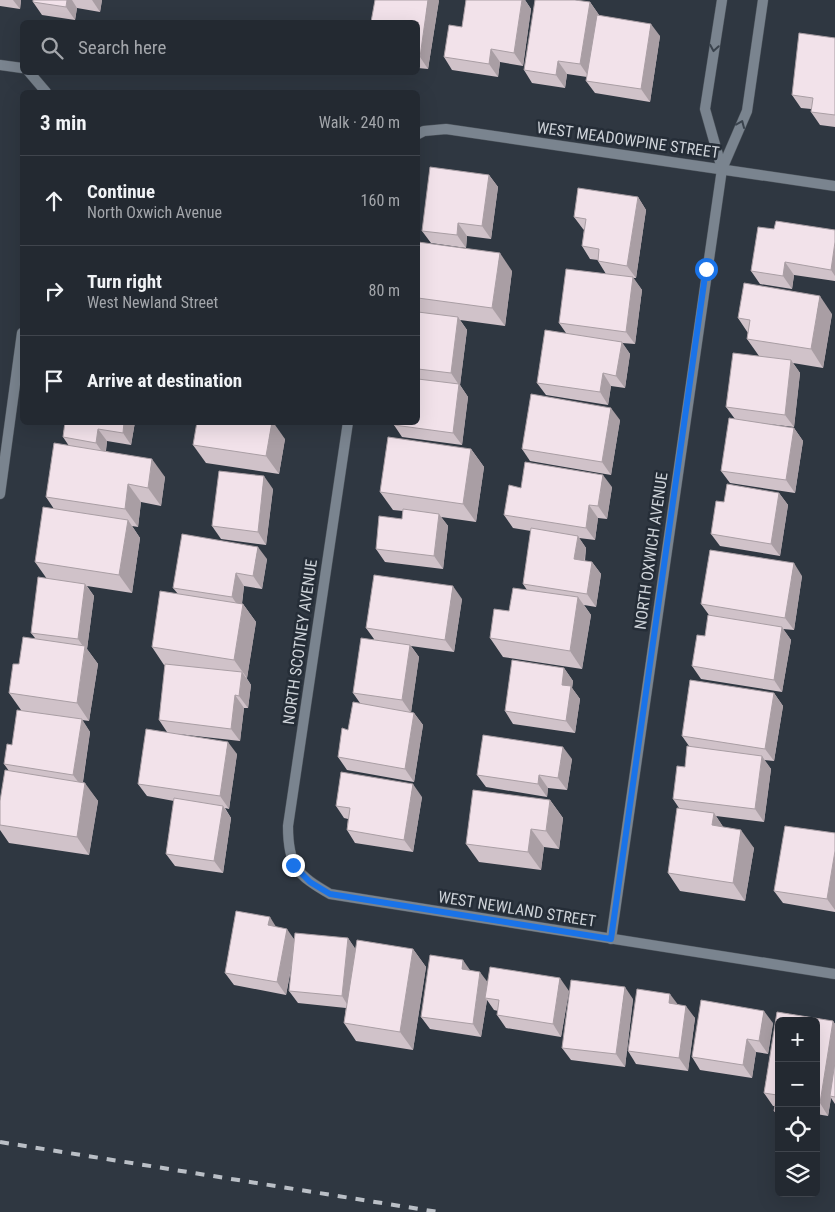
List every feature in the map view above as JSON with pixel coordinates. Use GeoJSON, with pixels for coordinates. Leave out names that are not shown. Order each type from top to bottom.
{"type":"FeatureCollection","features":[{"type":"Feature","properties":{"kind":"street","name":"NORTH OXWICH AVENUE"},"geometry":{"type":"LineString","coordinates":[[722,0],[705,109],[722,169]]}},
{"type":"Feature","properties":{"kind":"street","name":"NORTH OXWICH AVENUE"},"geometry":{"type":"LineString","coordinates":[[611,939],[722,169],[747,111],[763,0]]}},
{"type":"Feature","properties":{"kind":"street"},"geometry":{"type":"LineString","coordinates":[[0,65],[20,68]]}},
{"type":"Feature","properties":{"kind":"street"},"geometry":{"type":"LineString","coordinates":[[32,75],[44,90]]}},
{"type":"Feature","properties":{"kind":"street","name":"WEST MEADOWPINE STREET"},"geometry":{"type":"LineString","coordinates":[[420,133],[446,129],[835,186]]}},
{"type":"Feature","properties":{"kind":"street"},"geometry":{"type":"LineString","coordinates":[[0,494],[20,348]]}},
{"type":"Feature","properties":{"kind":"street","name":"NORTH SCOTNEY AVENUE"},"geometry":{"type":"LineString","coordinates":[[293,865],[288,848],[288,826],[348,425]]}},
{"type":"Feature","properties":{"kind":"street","name":"WEST NEWLAND STREET"},"geometry":{"type":"LineString","coordinates":[[293,865],[310,882],[330,894],[835,974]]}},
{"type":"Feature","properties":{"kind":"building"},"geometry":{"type":"Polygon","coordinates":[[[33,0],[67,0],[66,7],[33,2],[33,0]]]}},
{"type":"Feature","properties":{"kind":"building"},"geometry":{"type":"Polygon","coordinates":[[[375,0],[428,0],[420,57],[420,20],[371,20],[375,0]]]}},
{"type":"Feature","properties":{"kind":"building"},"geometry":{"type":"Polygon","coordinates":[[[466,0],[522,0],[514,53],[491,49],[489,64],[444,57],[449,25],[462,27],[466,0]]]}},
{"type":"Feature","properties":{"kind":"building"},"geometry":{"type":"Polygon","coordinates":[[[535,0],[590,2],[580,64],[558,61],[556,75],[524,70],[535,0]]]}},
{"type":"Feature","properties":{"kind":"building"},"geometry":{"type":"Polygon","coordinates":[[[597,15],[651,24],[641,89],[586,81],[597,15]]]}},
{"type":"Feature","properties":{"kind":"building"},"geometry":{"type":"Polygon","coordinates":[[[799,33],[835,38],[835,115],[811,112],[813,98],[792,95],[799,33]]]}},
{"type":"Feature","properties":{"kind":"building"},"geometry":{"type":"Polygon","coordinates":[[[430,167],[489,175],[482,226],[458,223],[457,235],[422,231],[430,167]]]}},
{"type":"Feature","properties":{"kind":"building"},"geometry":{"type":"Polygon","coordinates":[[[578,188],[638,197],[627,266],[598,261],[599,249],[582,246],[586,219],[574,217],[578,188]]]}},
{"type":"Feature","properties":{"kind":"building"},"geometry":{"type":"Polygon","coordinates":[[[776,221],[835,230],[831,270],[785,262],[783,276],[751,271],[758,227],[774,229],[776,221]]]}},
{"type":"Feature","properties":{"kind":"building"},"geometry":{"type":"Polygon","coordinates":[[[420,242],[500,253],[492,308],[420,298],[420,242]]]}},
{"type":"Feature","properties":{"kind":"building"},"geometry":{"type":"Polygon","coordinates":[[[566,269],[633,277],[626,332],[559,323],[566,269]]]}},
{"type":"Feature","properties":{"kind":"building"},"geometry":{"type":"Polygon","coordinates":[[[744,283],[820,296],[811,349],[747,339],[750,320],[738,318],[744,283]]]}},
{"type":"Feature","properties":{"kind":"building"},"geometry":{"type":"Polygon","coordinates":[[[420,312],[458,317],[451,373],[420,369],[420,312]]]}},
{"type":"Feature","properties":{"kind":"building"},"geometry":{"type":"Polygon","coordinates":[[[545,330],[622,342],[616,376],[603,373],[600,392],[537,383],[545,330]]]}},
{"type":"Feature","properties":{"kind":"building"},"geometry":{"type":"Polygon","coordinates":[[[733,353],[791,360],[785,415],[726,407],[733,353]]]}},
{"type":"Feature","properties":{"kind":"building"},"geometry":{"type":"Polygon","coordinates":[[[420,379],[459,384],[453,433],[394,425],[420,425],[420,379]]]}},
{"type":"Feature","properties":{"kind":"building"},"geometry":{"type":"Polygon","coordinates":[[[531,394],[611,408],[602,462],[522,449],[531,394]]]}},
{"type":"Feature","properties":{"kind":"building"},"geometry":{"type":"Polygon","coordinates":[[[729,418],[794,428],[786,480],[721,471],[729,418]]]}},
{"type":"Feature","properties":{"kind":"building"},"geometry":{"type":"Polygon","coordinates":[[[65,425],[124,425],[123,433],[98,429],[96,443],[63,437],[65,425]]]}},
{"type":"Feature","properties":{"kind":"building"},"geometry":{"type":"Polygon","coordinates":[[[196,425],[271,425],[266,456],[193,445],[196,425]]]}},
{"type":"Feature","properties":{"kind":"building"},"geometry":{"type":"Polygon","coordinates":[[[388,437],[471,449],[463,504],[380,492],[388,437]]]}},
{"type":"Feature","properties":{"kind":"building"},"geometry":{"type":"Polygon","coordinates":[[[54,443],[152,459],[148,488],[128,484],[125,509],[46,497],[54,443]]]}},
{"type":"Feature","properties":{"kind":"building"},"geometry":{"type":"Polygon","coordinates":[[[525,462],[603,475],[598,506],[589,505],[586,528],[504,515],[509,485],[521,488],[525,462]]]}},
{"type":"Feature","properties":{"kind":"building"},"geometry":{"type":"Polygon","coordinates":[[[219,471],[264,476],[258,532],[212,526],[219,471]]]}},
{"type":"Feature","properties":{"kind":"building"},"geometry":{"type":"Polygon","coordinates":[[[727,484],[779,493],[771,544],[711,534],[716,501],[724,502],[727,484]]]}},
{"type":"Feature","properties":{"kind":"building"},"geometry":{"type":"Polygon","coordinates":[[[43,507],[128,520],[119,575],[35,562],[43,507]]]}},
{"type":"Feature","properties":{"kind":"building"},"geometry":{"type":"Polygon","coordinates":[[[403,509],[439,514],[434,556],[376,549],[379,516],[402,519],[403,509]]]}},
{"type":"Feature","properties":{"kind":"building"},"geometry":{"type":"Polygon","coordinates":[[[531,528],[578,536],[574,559],[592,562],[587,594],[523,584],[531,528]]]}},
{"type":"Feature","properties":{"kind":"building"},"geometry":{"type":"Polygon","coordinates":[[[182,534],[258,547],[253,576],[236,573],[232,597],[173,588],[182,534]]]}},
{"type":"Feature","properties":{"kind":"building"},"geometry":{"type":"Polygon","coordinates":[[[710,550],[794,563],[785,618],[701,604],[710,550]]]}},
{"type":"Feature","properties":{"kind":"building"},"geometry":{"type":"Polygon","coordinates":[[[374,575],[453,586],[445,640],[366,628],[374,575]]]}},
{"type":"Feature","properties":{"kind":"building"},"geometry":{"type":"Polygon","coordinates":[[[38,577],[85,584],[78,639],[31,633],[38,577]]]}},
{"type":"Feature","properties":{"kind":"building"},"geometry":{"type":"Polygon","coordinates":[[[513,588],[578,597],[570,651],[490,638],[494,609],[509,611],[513,588]]]}},
{"type":"Feature","properties":{"kind":"building"},"geometry":{"type":"Polygon","coordinates":[[[160,591],[243,604],[234,660],[152,647],[160,591]]]}},
{"type":"Feature","properties":{"kind":"building"},"geometry":{"type":"Polygon","coordinates":[[[708,615],[782,627],[774,680],[692,666],[697,635],[705,636],[708,615]]]}},
{"type":"Feature","properties":{"kind":"building"},"geometry":{"type":"Polygon","coordinates":[[[23,637],[85,646],[77,703],[9,693],[13,664],[19,664],[23,637]]]}},
{"type":"Feature","properties":{"kind":"building"},"geometry":{"type":"Polygon","coordinates":[[[361,638],[410,645],[402,700],[353,693],[361,638]]]}},
{"type":"Feature","properties":{"kind":"building"},"geometry":{"type":"Polygon","coordinates":[[[512,660],[564,668],[562,685],[571,686],[566,721],[505,711],[512,660]]]}},
{"type":"Feature","properties":{"kind":"building"},"geometry":{"type":"Polygon","coordinates":[[[165,664],[242,672],[239,696],[235,695],[231,729],[159,720],[165,664]]]}},
{"type":"Feature","properties":{"kind":"building"},"geometry":{"type":"Polygon","coordinates":[[[690,680],[774,693],[765,749],[682,736],[690,680]]]}},
{"type":"Feature","properties":{"kind":"building"},"geometry":{"type":"Polygon","coordinates":[[[353,702],[414,713],[405,769],[338,757],[342,728],[348,730],[353,702]]]}},
{"type":"Feature","properties":{"kind":"building"},"geometry":{"type":"Polygon","coordinates":[[[17,710],[82,719],[73,775],[4,764],[7,744],[12,745],[17,710]]]}},
{"type":"Feature","properties":{"kind":"building"},"geometry":{"type":"Polygon","coordinates":[[[146,729],[228,742],[220,796],[138,784],[146,729]]]}},
{"type":"Feature","properties":{"kind":"building"},"geometry":{"type":"Polygon","coordinates":[[[483,735],[563,747],[558,778],[539,775],[538,784],[477,775],[483,735]]]}},
{"type":"Feature","properties":{"kind":"building"},"geometry":{"type":"Polygon","coordinates":[[[687,746],[762,756],[755,809],[673,799],[677,766],[685,767],[687,746]]]}},
{"type":"Feature","properties":{"kind":"building"},"geometry":{"type":"Polygon","coordinates":[[[5,770],[85,783],[77,837],[0,825],[0,801],[5,770]]]}},
{"type":"Feature","properties":{"kind":"building"},"geometry":{"type":"Polygon","coordinates":[[[341,772],[413,784],[404,840],[347,830],[350,808],[336,806],[341,772]]]}},
{"type":"Feature","properties":{"kind":"building"},"geometry":{"type":"Polygon","coordinates":[[[473,790],[550,800],[546,831],[531,829],[528,852],[466,844],[473,790]]]}},
{"type":"Feature","properties":{"kind":"building"},"geometry":{"type":"Polygon","coordinates":[[[174,798],[223,806],[214,861],[166,854],[174,798]]]}},
{"type":"Feature","properties":{"kind":"building"},"geometry":{"type":"Polygon","coordinates":[[[677,808],[714,813],[712,825],[741,830],[733,883],[668,873],[677,808]]]}},
{"type":"Feature","properties":{"kind":"building"},"geometry":{"type":"Polygon","coordinates":[[[785,826],[835,833],[835,851],[827,899],[774,891],[785,826]]]}},
{"type":"Feature","properties":{"kind":"building"},"geometry":{"type":"Polygon","coordinates":[[[236,911],[270,917],[268,925],[287,929],[277,982],[225,973],[236,911]]]}},
{"type":"Feature","properties":{"kind":"building"},"geometry":{"type":"Polygon","coordinates":[[[295,933],[348,938],[342,996],[289,991],[295,933]]]}},
{"type":"Feature","properties":{"kind":"building"},"geometry":{"type":"Polygon","coordinates":[[[357,940],[413,949],[400,1032],[344,1023],[357,940]]]}},
{"type":"Feature","properties":{"kind":"building"},"geometry":{"type":"Polygon","coordinates":[[[430,955],[463,960],[462,969],[480,972],[473,1024],[421,1017],[430,955]]]}},
{"type":"Feature","properties":{"kind":"building"},"geometry":{"type":"Polygon","coordinates":[[[490,967],[560,978],[553,1024],[497,1015],[499,1000],[485,998],[490,967]]]}},
{"type":"Feature","properties":{"kind":"building"},"geometry":{"type":"Polygon","coordinates":[[[571,980],[625,987],[616,1054],[562,1048],[571,980]]]}},
{"type":"Feature","properties":{"kind":"building"},"geometry":{"type":"Polygon","coordinates":[[[637,989],[670,994],[669,1003],[686,1006],[679,1058],[628,1051],[637,989]]]}},
{"type":"Feature","properties":{"kind":"building"},"geometry":{"type":"Polygon","coordinates":[[[701,1000],[764,1011],[759,1041],[747,1039],[743,1065],[692,1057],[701,1000]]]}},
{"type":"Feature","properties":{"kind":"building"},"geometry":{"type":"Polygon","coordinates":[[[777,1012],[808,1017],[776,1017],[777,1012]]]}},
{"type":"Feature","properties":{"kind":"building"},"geometry":{"type":"Polygon","coordinates":[[[820,1019],[833,1021],[820,1103],[820,1019]]]}},
{"type":"Feature","properties":{"kind":"building"},"geometry":{"type":"Polygon","coordinates":[[[775,1024],[775,1095],[764,1093],[775,1024]]]}},
{"type":"Feature","properties":{"kind":"building"},"geometry":{"type":"Polygon","coordinates":[[[835,1062],[835,1097],[830,1096],[835,1062]]]}},
{"type":"Feature","properties":{"kind":"railway"},"geometry":{"type":"LineString","coordinates":[[0,1142],[438,1212]]}},
{"type":"Feature","properties":{"kind":"route"},"geometry":{"type":"LineString","coordinates":[[293,865],[310,882],[330,894],[611,939],[706,269]]}}]}
